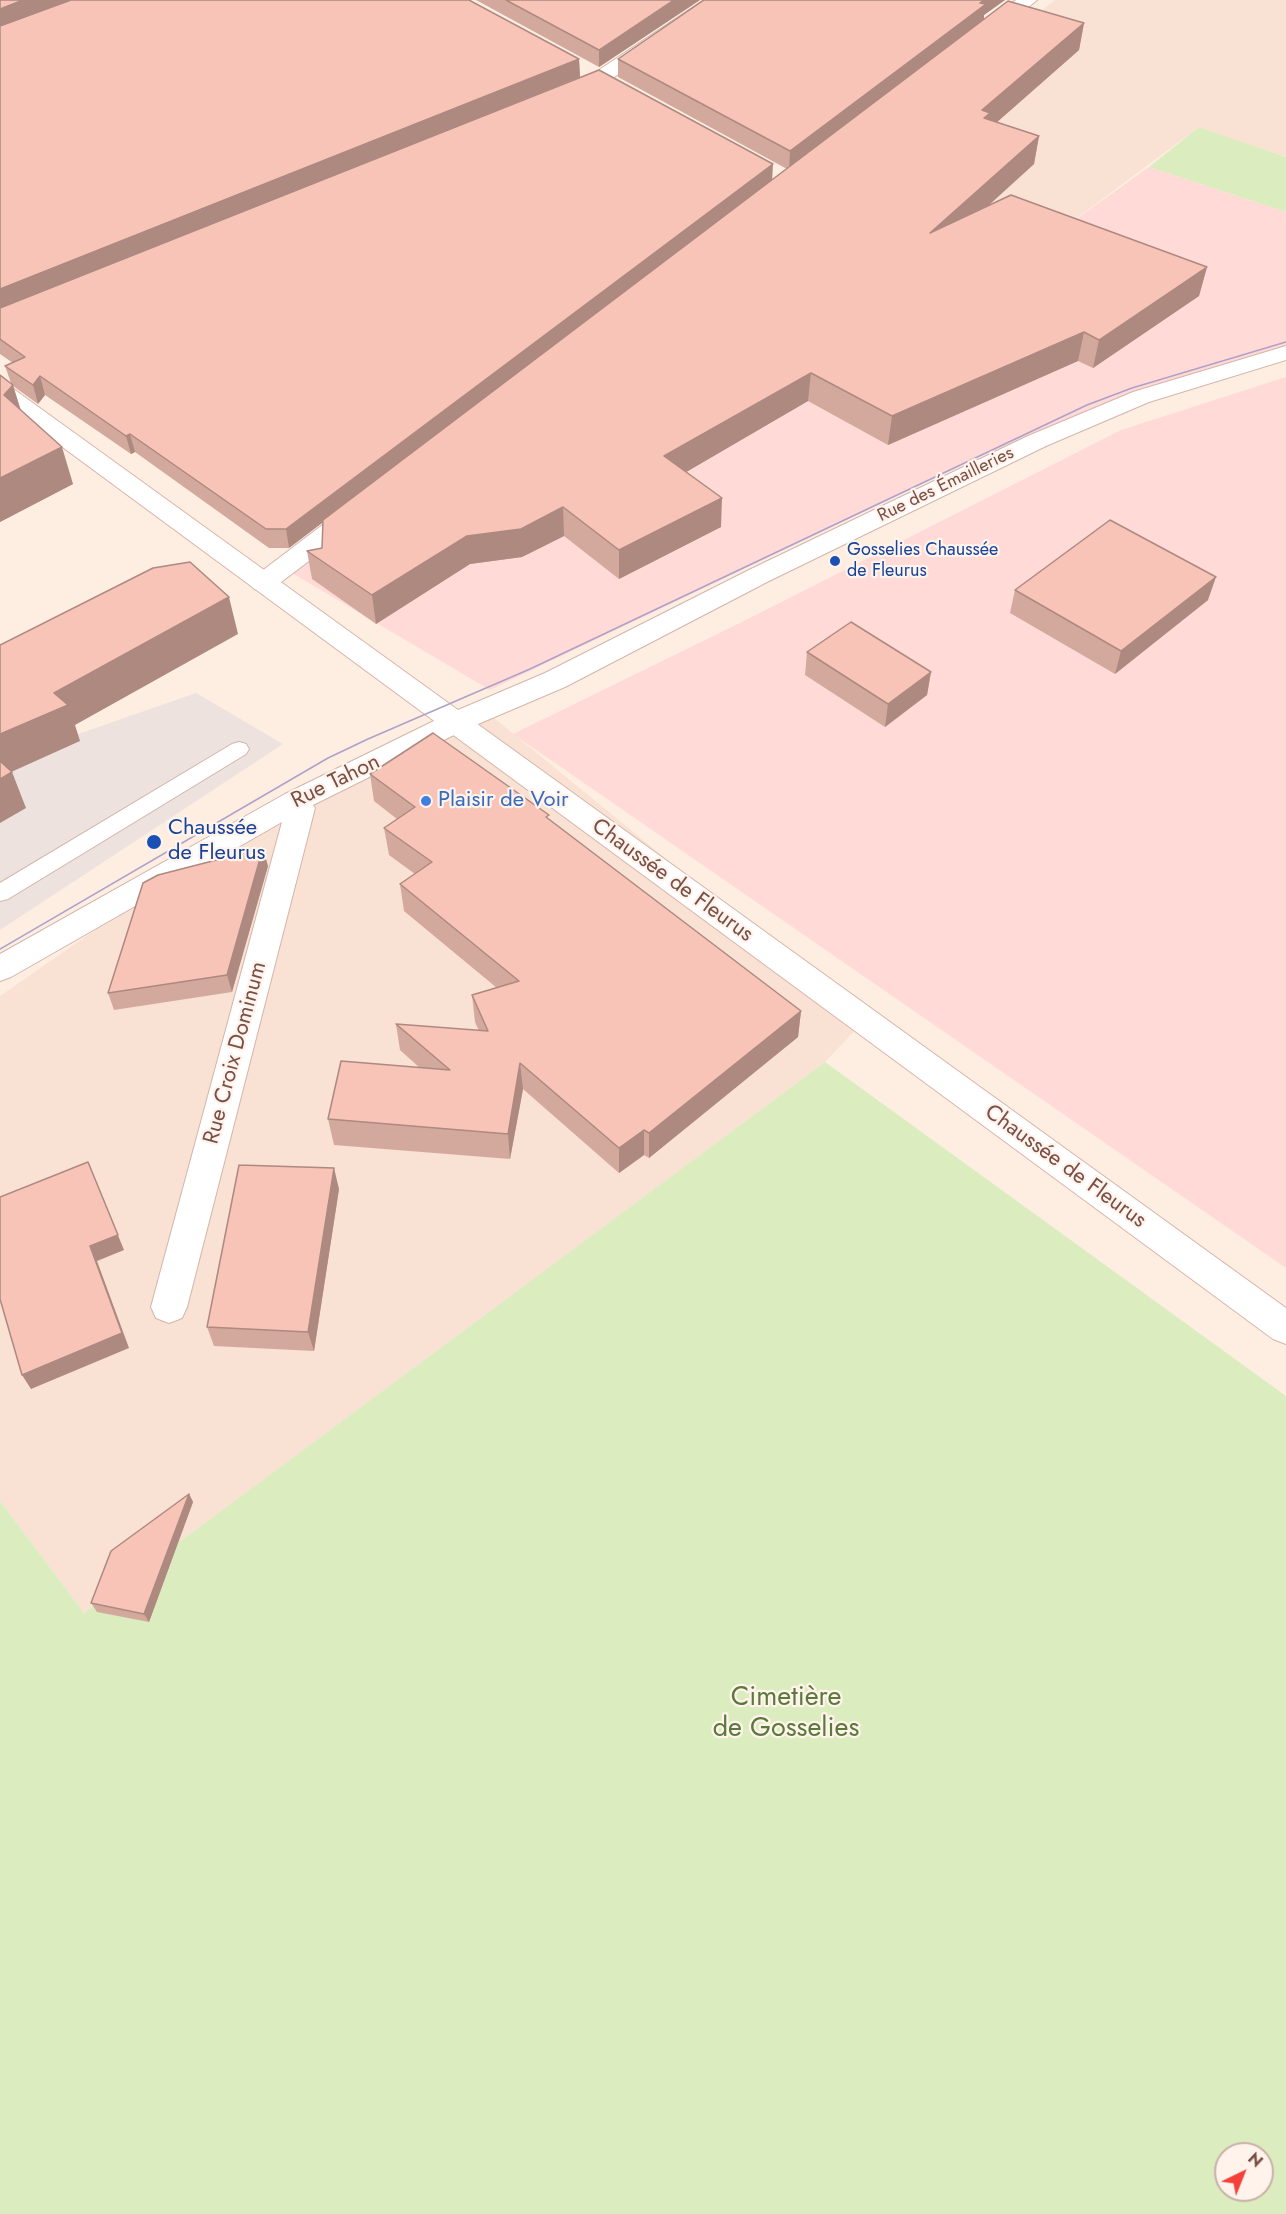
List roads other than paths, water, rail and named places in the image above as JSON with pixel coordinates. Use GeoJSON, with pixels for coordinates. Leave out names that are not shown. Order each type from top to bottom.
{"type":"FeatureCollection","features":[{"type":"Feature","properties":{"kind":"street"},"geometry":{"type":"LineString","coordinates":[[545,100],[600,78],[716,0]]}},
{"type":"Feature","properties":{"kind":"street"},"geometry":{"type":"LineString","coordinates":[[971,44],[1028,0]]}},
{"type":"Feature","properties":{"kind":"street"},"geometry":{"type":"LineString","coordinates":[[580,66],[620,88]]}},
{"type":"Feature","properties":{"kind":"street","name":"Rue des Émailleries"},"geometry":{"type":"LineString","coordinates":[[454,723],[555,680],[760,575],[1088,418],[1141,397],[1286,354]]}},
{"type":"Feature","properties":{"kind":"street","name":"Chaussée de Fleurus"},"geometry":{"type":"LineString","coordinates":[[0,390],[1286,1328]]}},
{"type":"Feature","properties":{"kind":"street"},"geometry":{"type":"LineString","coordinates":[[263,583],[376,497]]}},
{"type":"Feature","properties":{"kind":"street","name":"Rue Tahon"},"geometry":{"type":"LineString","coordinates":[[0,969],[295,801],[454,723]]}},
{"type":"Feature","properties":{"kind":"street","name":"Rue Croix Dominum"},"geometry":{"type":"LineString","coordinates":[[169,1307],[300,808],[295,801]]}},
{"type":"Feature","properties":{"kind":"lane"},"geometry":{"type":"LineString","coordinates":[[0,893],[239,748]]}},
{"type":"Feature","properties":{"kind":"tram line"},"geometry":{"type":"LineString","coordinates":[[0,949],[328,758],[368,739],[530,669],[1087,405],[1132,388],[1286,342]]}},
{"type":"Feature","properties":{"kind":"place","name":"Gosselies Chaussée de Fleurus"},"geometry":{"type":"Point","coordinates":[835,561]}},
{"type":"Feature","properties":{"kind":"place","name":"Plaisir de Voir"},"geometry":{"type":"Point","coordinates":[426,801]}},
{"type":"Feature","properties":{"kind":"place","name":"Chaussée de Fleurus"},"geometry":{"type":"Point","coordinates":[154,842]}},
{"type":"Feature","properties":{"kind":"park label","name":"Cimetière de Gosselies"},"geometry":{"type":"Point","coordinates":[786,1714]}}]}
